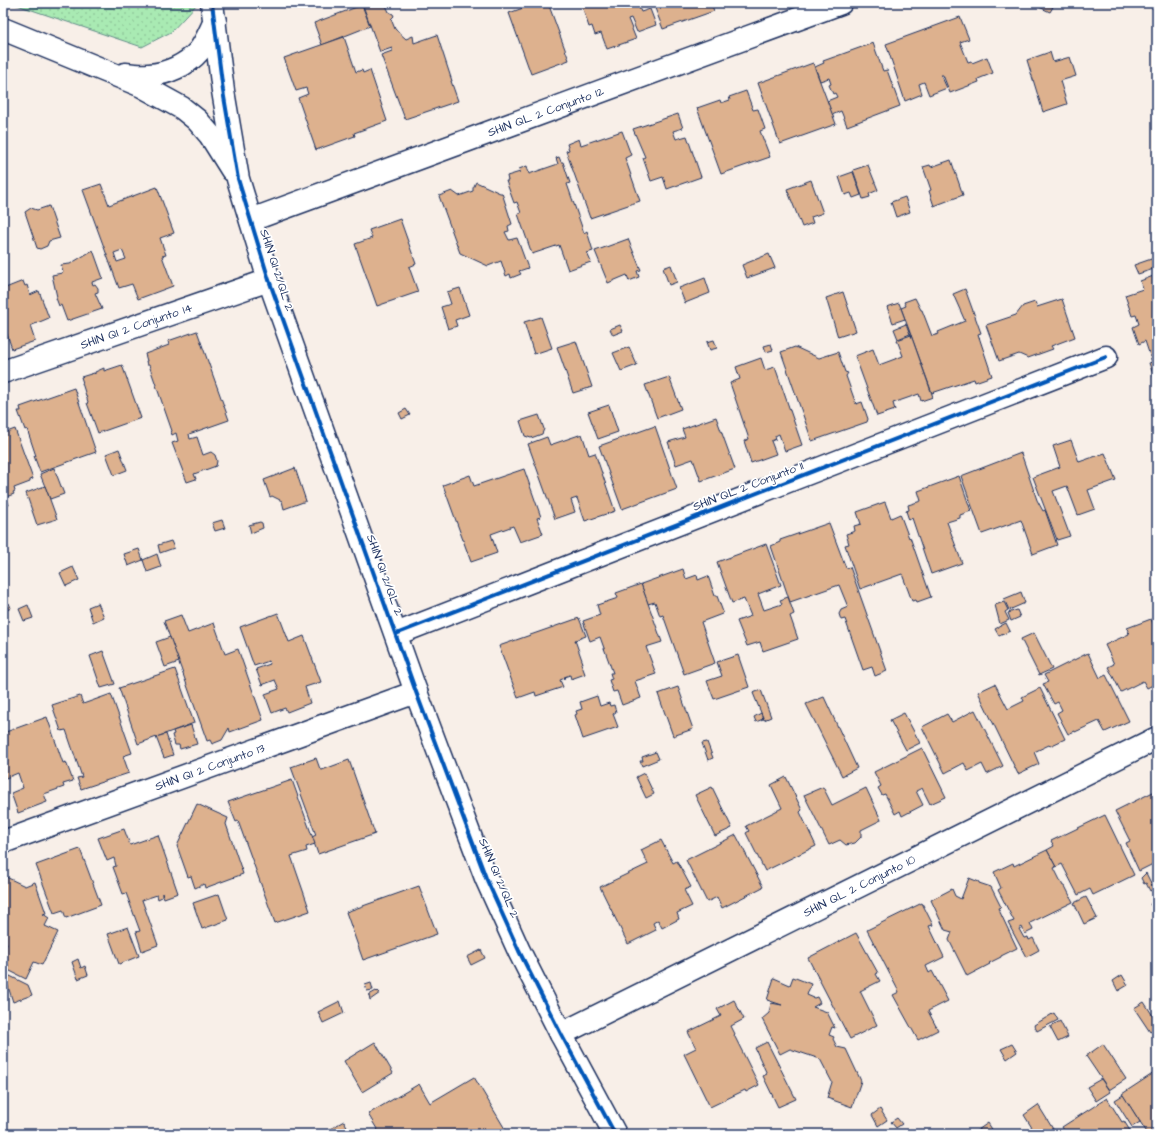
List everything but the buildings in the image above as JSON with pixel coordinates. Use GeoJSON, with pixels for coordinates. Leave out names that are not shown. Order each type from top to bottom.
{"type":"FeatureCollection","features":[{"type":"Feature","properties":{"kind":"street","name":"SHIN QL 2 Conjunto 12"},"geometry":{"type":"LineString","coordinates":[[251,220],[841,3]]}},
{"type":"Feature","properties":{"kind":"street","name":"SHIN QI 2/QL 2"},"geometry":{"type":"LineString","coordinates":[[214,12],[223,91],[238,179],[269,280],[416,692],[486,878],[519,951],[560,1034],[615,1134]]}},
{"type":"Feature","properties":{"kind":"street"},"geometry":{"type":"LineString","coordinates":[[111,74],[149,76],[167,72],[185,62],[198,51],[205,40],[214,12]]}},
{"type":"Feature","properties":{"kind":"street","name":"SHIN QI 2/QL 2"},"geometry":{"type":"LineString","coordinates":[[3,29],[142,86],[182,108],[197,120],[210,135],[238,179]]}},
{"type":"Feature","properties":{"kind":"street","name":"SHIN QI 2 Conjunto 14"},"geometry":{"type":"LineString","coordinates":[[3,372],[269,280]]}},
{"type":"Feature","properties":{"kind":"street","name":"SHIN QL 2 Conjunto 11"},"geometry":{"type":"LineString","coordinates":[[396,634],[1106,357]]}},
{"type":"Feature","properties":{"kind":"street","name":"SHIN QI 2 Conjunto 13"},"geometry":{"type":"LineString","coordinates":[[3,842],[416,692]]}},
{"type":"Feature","properties":{"kind":"street","name":"SHIN QL 2 Conjunto 10"},"geometry":{"type":"LineString","coordinates":[[560,1034],[1157,738]]}},
{"type":"Feature","properties":{"kind":"green space"},"geometry":{"type":"Polygon","coordinates":[[[11,3],[198,3],[171,32],[142,47],[11,3]]]}},
{"type":"Feature","properties":{"kind":"cycle path"},"geometry":{"type":"LineString","coordinates":[[212,3],[223,91],[238,179],[269,280],[416,692],[486,878],[519,951],[561,1034],[615,1134]]}},
{"type":"Feature","properties":{"kind":"cycle path"},"geometry":{"type":"LineString","coordinates":[[396,634],[1106,357]]}}]}
